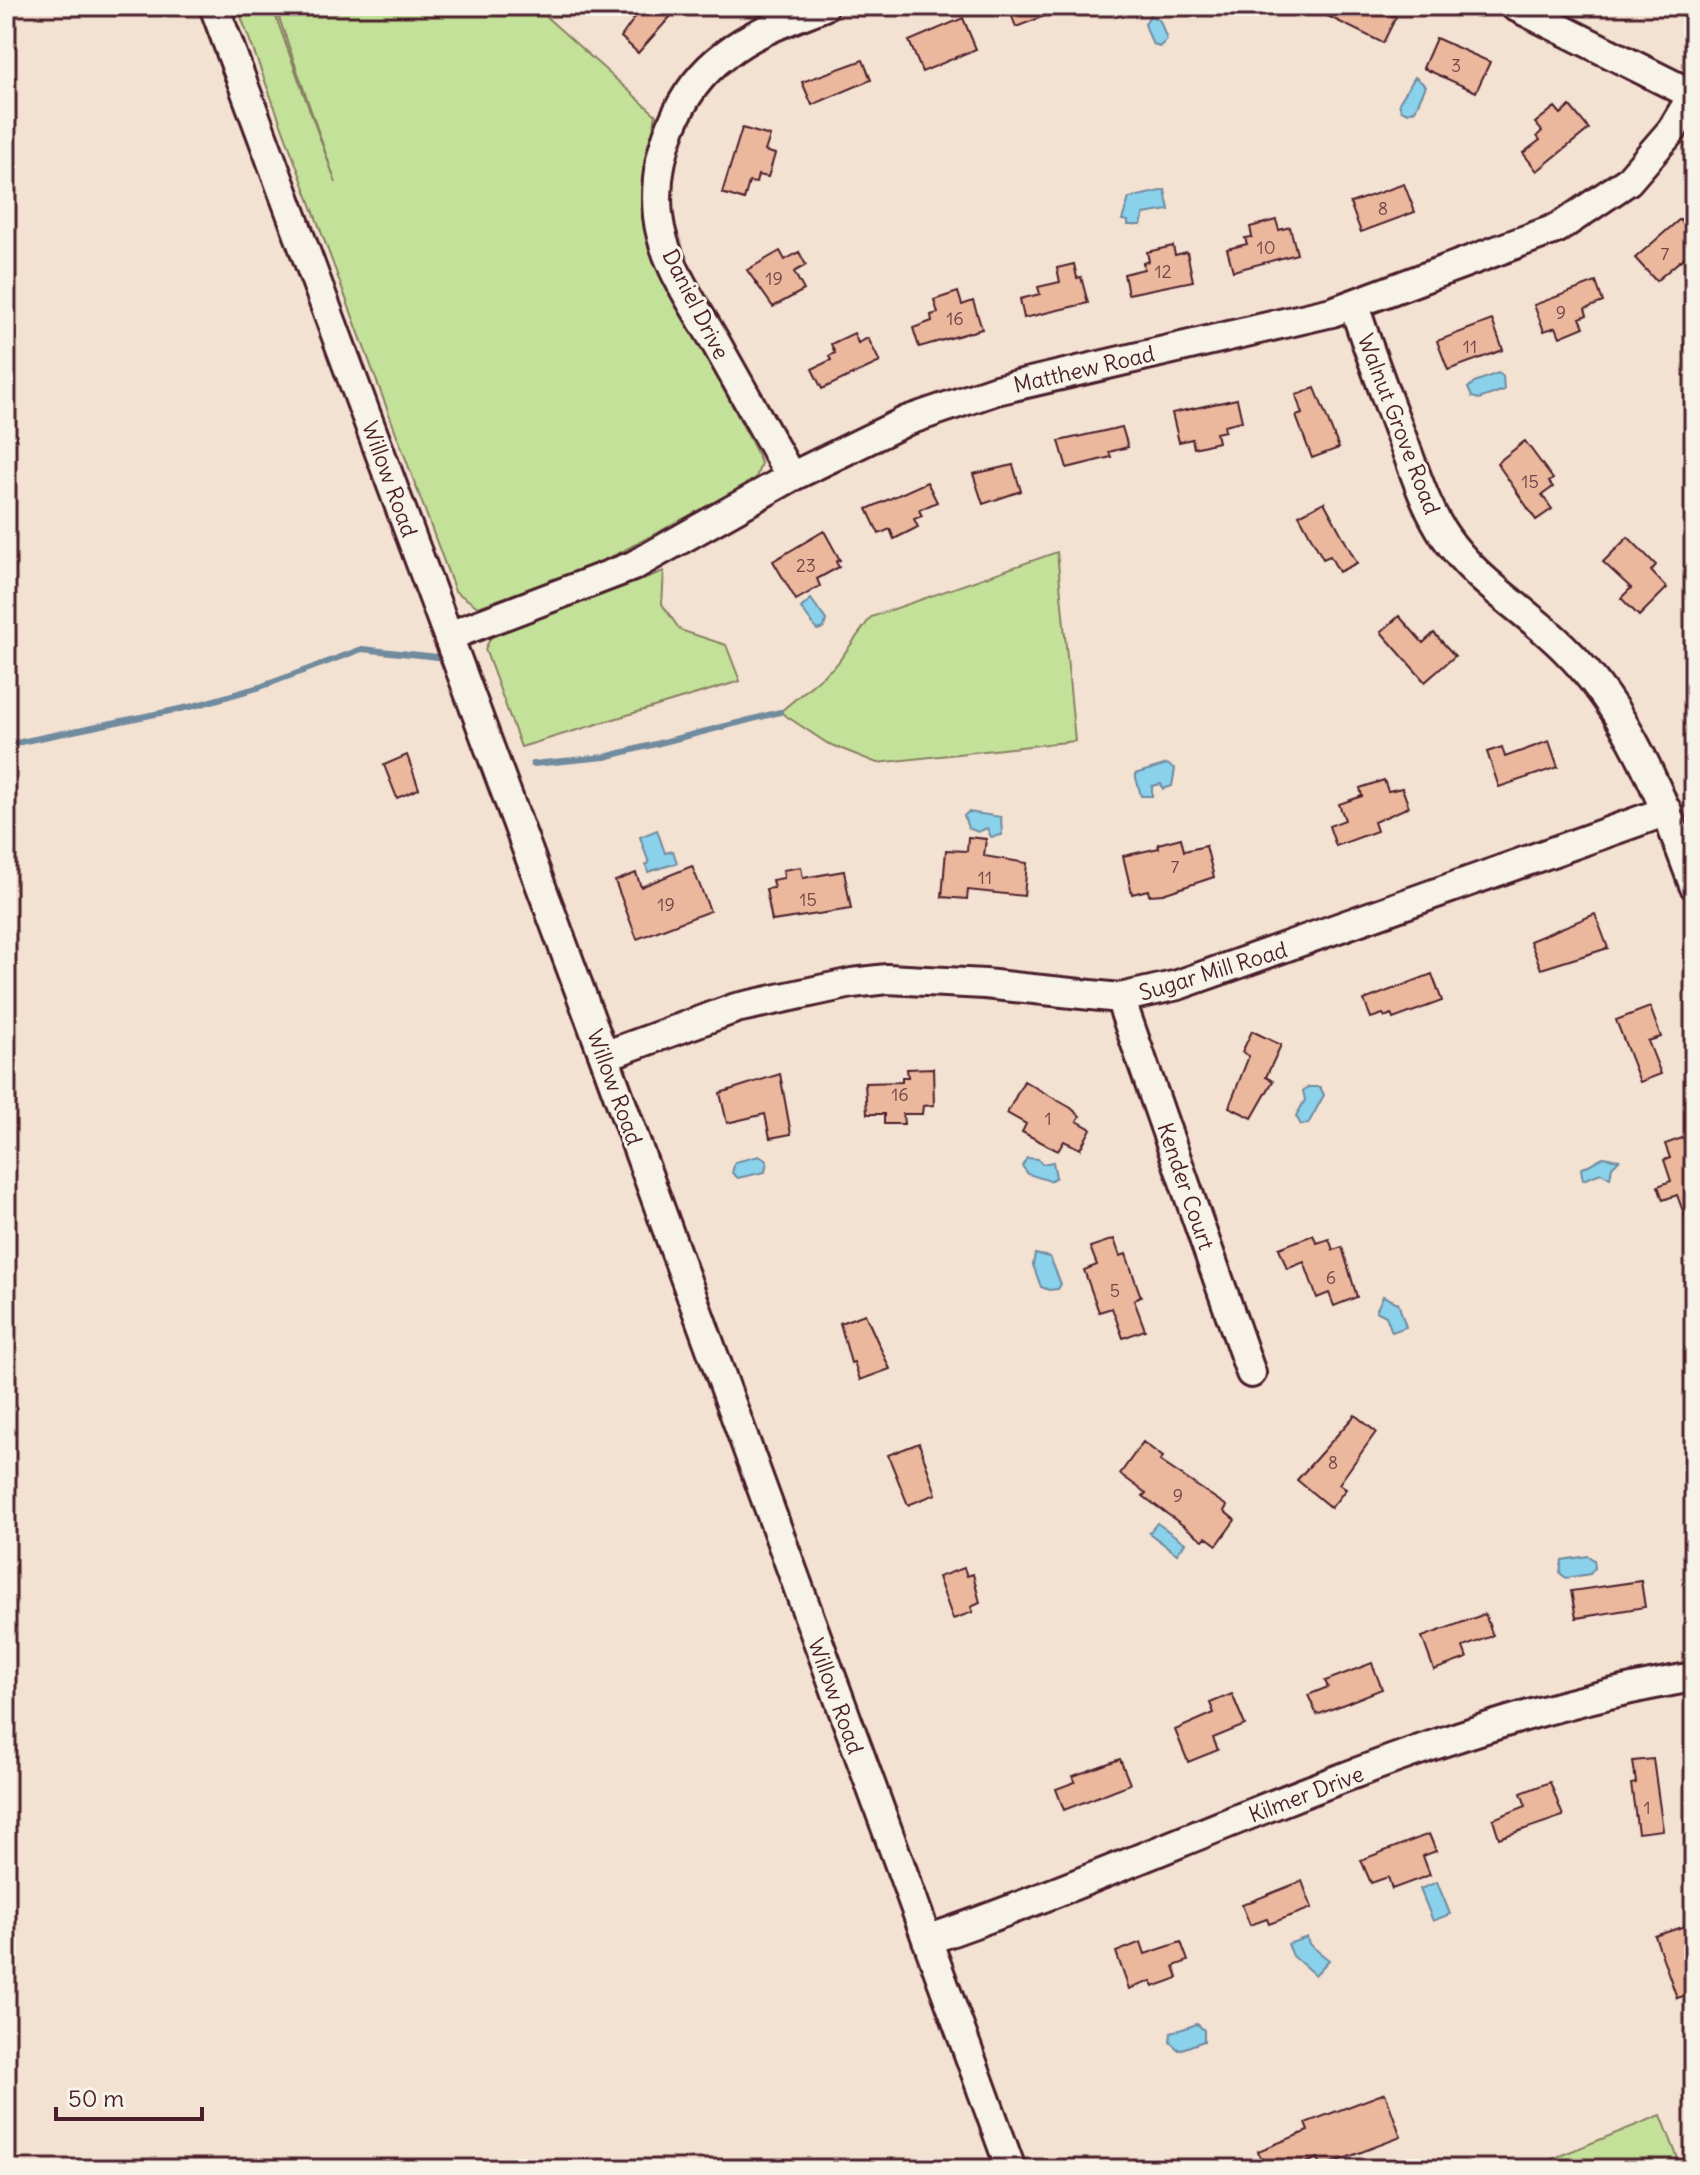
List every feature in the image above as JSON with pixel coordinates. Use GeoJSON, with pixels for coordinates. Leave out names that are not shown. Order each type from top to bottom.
{"type":"FeatureCollection","features":[{"type":"Feature","properties":{"kind":"street","name":"Willow Road"},"geometry":{"type":"LineString","coordinates":[[214,6],[604,1056],[1011,2169]]}},
{"type":"Feature","properties":{"kind":"street","name":"Daniel Drive"},"geometry":{"type":"LineString","coordinates":[[791,477],[676,273],[658,216],[658,185],[661,158],[670,131],[699,79],[723,55],[749,38],[824,6]]}},
{"type":"Feature","properties":{"kind":"street"},"geometry":{"type":"LineString","coordinates":[[1515,6],[1694,94]]}},
{"type":"Feature","properties":{"kind":"street","name":"Matthew Road"},"geometry":{"type":"LineString","coordinates":[[449,636],[633,566],[791,477],[906,421],[996,390],[1354,305],[1523,243],[1595,207],[1628,181],[1652,157],[1694,94]]}},
{"type":"Feature","properties":{"kind":"street","name":"Walnut Grove Road"},"geometry":{"type":"LineString","coordinates":[[1354,305],[1416,477],[1443,533],[1463,561],[1563,647],[1594,681],[1635,744],[1667,811],[1694,885]]}},
{"type":"Feature","properties":{"kind":"street","name":"Sugar Mill Road"},"geometry":{"type":"LineString","coordinates":[[604,1056],[736,1008],[852,983],[887,979],[985,984],[1120,998],[1178,985],[1667,811]]}},
{"type":"Feature","properties":{"kind":"street","name":"Kender Court"},"geometry":{"type":"LineString","coordinates":[[1120,998],[1251,1373]]}},
{"type":"Feature","properties":{"kind":"street","name":"Kilmer Drive"},"geometry":{"type":"LineString","coordinates":[[927,1940],[1423,1749],[1575,1700],[1694,1677]]}},
{"type":"Feature","properties":{"kind":"green space"},"geometry":{"type":"Polygon","coordinates":[[[237,6],[272,6],[336,183],[275,6],[534,6],[656,115],[643,185],[649,245],[756,451],[761,463],[755,481],[602,562],[478,607],[455,591],[237,6]]]}},
{"type":"Feature","properties":{"kind":"green space"},"geometry":{"type":"Polygon","coordinates":[[[1057,552],[1075,741],[877,763],[827,743],[780,712],[836,665],[871,617],[1057,552]]]}},
{"type":"Feature","properties":{"kind":"green space"},"geometry":{"type":"Polygon","coordinates":[[[664,571],[662,604],[680,630],[726,645],[740,681],[521,747],[485,649],[492,635],[664,571]]]}},
{"type":"Feature","properties":{"kind":"green space"},"geometry":{"type":"Polygon","coordinates":[[[1661,2115],[1682,2169],[1527,2169],[1661,2115]]]}},
{"type":"Feature","properties":{"kind":"water"},"geometry":{"type":"Polygon","coordinates":[[[1150,15],[1160,21],[1167,40],[1159,47],[1152,43],[1145,24],[1150,15]]]}},
{"type":"Feature","properties":{"kind":"water"},"geometry":{"type":"Polygon","coordinates":[[[1415,77],[1426,86],[1415,110],[1408,113],[1401,110],[1399,103],[1415,77]]]}},
{"type":"Feature","properties":{"kind":"water"},"geometry":{"type":"Polygon","coordinates":[[[1165,190],[1169,210],[1144,214],[1141,225],[1128,225],[1128,221],[1122,220],[1129,198],[1165,190]]]}},
{"type":"Feature","properties":{"kind":"water"},"geometry":{"type":"Polygon","coordinates":[[[1498,373],[1503,376],[1504,390],[1479,399],[1472,397],[1468,388],[1474,382],[1498,373]]]}},
{"type":"Feature","properties":{"kind":"water"},"geometry":{"type":"Polygon","coordinates":[[[811,599],[826,620],[824,628],[817,630],[801,608],[811,599]]]}},
{"type":"Feature","properties":{"kind":"water"},"geometry":{"type":"Polygon","coordinates":[[[1167,764],[1175,769],[1172,786],[1163,789],[1161,784],[1152,786],[1152,796],[1141,796],[1135,774],[1167,764]]]}},
{"type":"Feature","properties":{"kind":"water"},"geometry":{"type":"Polygon","coordinates":[[[968,812],[1001,817],[1002,835],[991,837],[987,828],[978,832],[968,828],[964,816],[968,812]]]}},
{"type":"Feature","properties":{"kind":"water"},"geometry":{"type":"Polygon","coordinates":[[[657,830],[665,853],[673,851],[677,863],[648,872],[646,865],[649,863],[640,837],[657,830]]]}},
{"type":"Feature","properties":{"kind":"water"},"geometry":{"type":"Polygon","coordinates":[[[1308,1087],[1320,1087],[1324,1095],[1308,1124],[1301,1125],[1296,1116],[1305,1100],[1303,1091],[1308,1087]]]}},
{"type":"Feature","properties":{"kind":"water"},"geometry":{"type":"Polygon","coordinates":[[[759,1156],[767,1161],[765,1172],[738,1178],[732,1173],[735,1162],[759,1156]]]}},
{"type":"Feature","properties":{"kind":"water"},"geometry":{"type":"Polygon","coordinates":[[[1603,1157],[1619,1160],[1612,1167],[1610,1178],[1601,1173],[1583,1180],[1581,1169],[1603,1157]]]}},
{"type":"Feature","properties":{"kind":"water"},"geometry":{"type":"Polygon","coordinates":[[[1027,1158],[1038,1159],[1042,1164],[1053,1162],[1056,1177],[1050,1181],[1028,1174],[1022,1166],[1027,1158]]]}},
{"type":"Feature","properties":{"kind":"water"},"geometry":{"type":"Polygon","coordinates":[[[1035,1254],[1050,1257],[1061,1284],[1058,1289],[1041,1287],[1033,1265],[1035,1254]]]}},
{"type":"Feature","properties":{"kind":"water"},"geometry":{"type":"Polygon","coordinates":[[[1383,1296],[1398,1303],[1406,1327],[1392,1332],[1386,1316],[1376,1311],[1383,1296]]]}},
{"type":"Feature","properties":{"kind":"water"},"geometry":{"type":"Polygon","coordinates":[[[1157,1523],[1185,1543],[1177,1554],[1149,1533],[1157,1523]]]}},
{"type":"Feature","properties":{"kind":"water"},"geometry":{"type":"Polygon","coordinates":[[[1588,1556],[1594,1560],[1595,1568],[1590,1574],[1566,1578],[1560,1573],[1562,1560],[1588,1556]]]}},
{"type":"Feature","properties":{"kind":"water"},"geometry":{"type":"Polygon","coordinates":[[[1437,1882],[1450,1914],[1433,1921],[1420,1889],[1437,1882]]]}},
{"type":"Feature","properties":{"kind":"water"},"geometry":{"type":"Polygon","coordinates":[[[1307,1937],[1309,1944],[1329,1960],[1315,1975],[1293,1956],[1288,1944],[1307,1937]]]}},
{"type":"Feature","properties":{"kind":"water"},"geometry":{"type":"Polygon","coordinates":[[[1197,2024],[1204,2030],[1204,2041],[1179,2050],[1170,2042],[1171,2033],[1197,2024]]]}},
{"type":"Feature","properties":{"kind":"building"},"geometry":{"type":"Polygon","coordinates":[[[643,6],[680,6],[638,53],[621,37],[643,6]]]}},
{"type":"Feature","properties":{"kind":"building"},"geometry":{"type":"Polygon","coordinates":[[[1008,6],[1068,6],[1068,7],[1016,27],[1008,6]]]}},
{"type":"Feature","properties":{"kind":"building"},"geometry":{"type":"Polygon","coordinates":[[[1307,6],[1372,6],[1396,17],[1383,43],[1307,6]]]}},
{"type":"Feature","properties":{"kind":"building"},"geometry":{"type":"Polygon","coordinates":[[[963,18],[976,49],[922,72],[909,41],[963,18]]]}},
{"type":"Feature","properties":{"kind":"building"},"geometry":{"type":"Polygon","coordinates":[[[1436,38],[1490,62],[1476,92],[1423,68],[1436,38]]]}},
{"type":"Feature","properties":{"kind":"building"},"geometry":{"type":"Polygon","coordinates":[[[863,60],[871,80],[812,105],[802,82],[863,60]]]}},
{"type":"Feature","properties":{"kind":"building"},"geometry":{"type":"Polygon","coordinates":[[[1570,106],[1589,129],[1537,171],[1523,153],[1540,140],[1537,136],[1542,131],[1535,123],[1555,107],[1561,114],[1570,106]]]}},
{"type":"Feature","properties":{"kind":"building"},"geometry":{"type":"Polygon","coordinates":[[[742,128],[770,136],[765,151],[775,154],[768,177],[758,175],[756,183],[749,182],[744,200],[722,193],[742,128]]]}},
{"type":"Feature","properties":{"kind":"building"},"geometry":{"type":"Polygon","coordinates":[[[1404,184],[1415,212],[1361,232],[1350,203],[1404,184]]]}},
{"type":"Feature","properties":{"kind":"building"},"geometry":{"type":"Polygon","coordinates":[[[1680,219],[1694,236],[1694,249],[1656,281],[1635,258],[1680,219]]]}},
{"type":"Feature","properties":{"kind":"building"},"geometry":{"type":"Polygon","coordinates":[[[1276,220],[1279,230],[1290,227],[1297,254],[1233,271],[1227,249],[1247,244],[1245,238],[1252,237],[1250,227],[1276,220]]]}},
{"type":"Feature","properties":{"kind":"building"},"geometry":{"type":"Polygon","coordinates":[[[1173,246],[1175,255],[1187,252],[1193,281],[1128,294],[1124,274],[1144,269],[1143,263],[1149,261],[1147,252],[1173,246]]]}},
{"type":"Feature","properties":{"kind":"building"},"geometry":{"type":"Polygon","coordinates":[[[780,251],[785,260],[799,252],[806,265],[794,272],[804,290],[773,307],[747,270],[780,251]]]}},
{"type":"Feature","properties":{"kind":"building"},"geometry":{"type":"Polygon","coordinates":[[[1074,264],[1088,303],[1024,318],[1020,299],[1040,294],[1038,287],[1060,282],[1057,268],[1074,264]]]}},
{"type":"Feature","properties":{"kind":"building"},"geometry":{"type":"Polygon","coordinates":[[[1596,282],[1603,302],[1585,309],[1587,315],[1580,318],[1584,327],[1560,337],[1556,327],[1544,331],[1534,305],[1596,282]]]}},
{"type":"Feature","properties":{"kind":"building"},"geometry":{"type":"Polygon","coordinates":[[[958,292],[962,305],[973,301],[982,329],[919,347],[913,328],[932,321],[931,315],[938,313],[934,300],[958,292]]]}},
{"type":"Feature","properties":{"kind":"building"},"geometry":{"type":"Polygon","coordinates":[[[1492,320],[1503,350],[1448,370],[1437,341],[1492,320]]]}},
{"type":"Feature","properties":{"kind":"building"},"geometry":{"type":"Polygon","coordinates":[[[854,333],[858,343],[868,338],[880,362],[822,389],[812,369],[831,360],[829,356],[835,353],[831,344],[854,333]]]}},
{"type":"Feature","properties":{"kind":"building"},"geometry":{"type":"Polygon","coordinates":[[[1315,388],[1339,448],[1312,458],[1296,416],[1302,414],[1296,395],[1315,388]]]}},
{"type":"Feature","properties":{"kind":"building"},"geometry":{"type":"Polygon","coordinates":[[[1237,399],[1242,421],[1224,425],[1225,431],[1216,433],[1218,442],[1194,448],[1192,439],[1179,442],[1172,413],[1237,399]]]}},
{"type":"Feature","properties":{"kind":"building"},"geometry":{"type":"Polygon","coordinates":[[[1122,427],[1128,447],[1109,452],[1111,457],[1067,468],[1059,441],[1122,427]]]}},
{"type":"Feature","properties":{"kind":"building"},"geometry":{"type":"Polygon","coordinates":[[[1525,441],[1553,479],[1549,482],[1553,487],[1542,495],[1552,509],[1536,520],[1497,463],[1525,441]]]}},
{"type":"Feature","properties":{"kind":"building"},"geometry":{"type":"Polygon","coordinates":[[[1013,465],[1021,491],[983,504],[973,474],[1013,465]]]}},
{"type":"Feature","properties":{"kind":"building"},"geometry":{"type":"Polygon","coordinates":[[[927,482],[937,502],[919,510],[922,516],[914,519],[918,527],[894,539],[890,529],[879,534],[867,509],[927,482]]]}},
{"type":"Feature","properties":{"kind":"building"},"geometry":{"type":"Polygon","coordinates":[[[1324,502],[1357,563],[1339,572],[1330,556],[1323,559],[1299,515],[1324,502]]]}},
{"type":"Feature","properties":{"kind":"building"},"geometry":{"type":"Polygon","coordinates":[[[824,531],[840,560],[836,562],[839,567],[817,579],[820,586],[796,600],[773,561],[824,531]]]}},
{"type":"Feature","properties":{"kind":"building"},"geometry":{"type":"Polygon","coordinates":[[[1628,537],[1656,565],[1651,571],[1667,588],[1639,616],[1621,598],[1631,588],[1603,562],[1628,537]]]}},
{"type":"Feature","properties":{"kind":"building"},"geometry":{"type":"Polygon","coordinates":[[[1399,616],[1423,643],[1434,633],[1455,656],[1425,682],[1381,632],[1399,616]]]}},
{"type":"Feature","properties":{"kind":"building"},"geometry":{"type":"Polygon","coordinates":[[[1549,741],[1558,767],[1499,787],[1487,752],[1502,747],[1505,757],[1549,741]]]}},
{"type":"Feature","properties":{"kind":"building"},"geometry":{"type":"Polygon","coordinates":[[[407,755],[419,789],[397,798],[384,765],[407,755]]]}},
{"type":"Feature","properties":{"kind":"building"},"geometry":{"type":"Polygon","coordinates":[[[1384,780],[1388,791],[1402,788],[1409,807],[1374,822],[1377,831],[1336,846],[1329,826],[1345,820],[1339,804],[1362,796],[1360,788],[1384,780]]]}},
{"type":"Feature","properties":{"kind":"building"},"geometry":{"type":"Polygon","coordinates":[[[968,837],[986,839],[984,856],[1027,863],[1024,896],[968,890],[967,899],[942,897],[946,850],[967,851],[968,837]]]}},
{"type":"Feature","properties":{"kind":"building"},"geometry":{"type":"Polygon","coordinates":[[[1181,838],[1184,851],[1206,846],[1214,877],[1163,894],[1149,895],[1148,890],[1132,894],[1123,856],[1159,848],[1158,844],[1181,838]]]}},
{"type":"Feature","properties":{"kind":"building"},"geometry":{"type":"Polygon","coordinates":[[[692,866],[710,911],[637,939],[615,881],[636,873],[641,887],[692,866]]]}},
{"type":"Feature","properties":{"kind":"building"},"geometry":{"type":"Polygon","coordinates":[[[801,867],[803,878],[844,871],[851,909],[772,921],[766,889],[774,888],[772,880],[784,878],[783,870],[801,867]]]}},
{"type":"Feature","properties":{"kind":"building"},"geometry":{"type":"Polygon","coordinates":[[[1595,914],[1608,948],[1541,969],[1530,941],[1595,914]]]}},
{"type":"Feature","properties":{"kind":"building"},"geometry":{"type":"Polygon","coordinates":[[[1432,974],[1442,1001],[1393,1019],[1391,1014],[1371,1018],[1364,1000],[1432,974]]]}},
{"type":"Feature","properties":{"kind":"building"},"geometry":{"type":"Polygon","coordinates":[[[1650,1007],[1661,1037],[1648,1041],[1661,1074],[1640,1082],[1616,1020],[1650,1007]]]}},
{"type":"Feature","properties":{"kind":"building"},"geometry":{"type":"Polygon","coordinates":[[[1252,1031],[1281,1045],[1266,1077],[1273,1081],[1252,1118],[1229,1107],[1249,1056],[1242,1052],[1252,1031]]]}},
{"type":"Feature","properties":{"kind":"building"},"geometry":{"type":"Polygon","coordinates":[[[933,1068],[934,1105],[923,1106],[922,1114],[903,1114],[904,1124],[884,1124],[884,1114],[867,1114],[865,1083],[902,1082],[902,1077],[908,1077],[907,1069],[933,1068]]]}},
{"type":"Feature","properties":{"kind":"building"},"geometry":{"type":"Polygon","coordinates":[[[780,1074],[791,1134],[770,1138],[765,1114],[727,1123],[720,1093],[780,1074]]]}},
{"type":"Feature","properties":{"kind":"building"},"geometry":{"type":"Polygon","coordinates":[[[1024,1081],[1071,1108],[1080,1116],[1077,1121],[1091,1129],[1080,1149],[1064,1141],[1058,1151],[1022,1132],[1026,1124],[1007,1113],[1024,1081]]]}},
{"type":"Feature","properties":{"kind":"building"},"geometry":{"type":"Polygon","coordinates":[[[1685,1137],[1694,1162],[1692,1236],[1677,1195],[1663,1200],[1658,1186],[1671,1181],[1664,1160],[1670,1158],[1665,1144],[1685,1137]]]}},
{"type":"Feature","properties":{"kind":"building"},"geometry":{"type":"Polygon","coordinates":[[[1313,1235],[1317,1243],[1329,1239],[1333,1250],[1342,1247],[1357,1297],[1334,1306],[1329,1293],[1317,1298],[1304,1262],[1287,1269],[1279,1248],[1313,1235]]]}},
{"type":"Feature","properties":{"kind":"building"},"geometry":{"type":"Polygon","coordinates":[[[1114,1239],[1120,1256],[1126,1254],[1141,1297],[1134,1300],[1145,1330],[1123,1338],[1112,1308],[1099,1312],[1084,1270],[1097,1265],[1090,1247],[1114,1239]]]}},
{"type":"Feature","properties":{"kind":"building"},"geometry":{"type":"Polygon","coordinates":[[[865,1314],[890,1369],[860,1380],[854,1362],[851,1363],[840,1323],[865,1314]]]}},
{"type":"Feature","properties":{"kind":"building"},"geometry":{"type":"Polygon","coordinates":[[[1355,1415],[1376,1432],[1339,1484],[1346,1489],[1331,1508],[1297,1480],[1355,1415]]]}},
{"type":"Feature","properties":{"kind":"building"},"geometry":{"type":"Polygon","coordinates":[[[1143,1442],[1163,1457],[1160,1461],[1227,1506],[1224,1511],[1235,1520],[1217,1545],[1206,1537],[1203,1540],[1155,1505],[1143,1496],[1146,1493],[1120,1474],[1143,1442]]]}},
{"type":"Feature","properties":{"kind":"building"},"geometry":{"type":"Polygon","coordinates":[[[919,1443],[936,1494],[908,1505],[888,1455],[919,1443]]]}},
{"type":"Feature","properties":{"kind":"building"},"geometry":{"type":"Polygon","coordinates":[[[964,1568],[967,1576],[973,1574],[980,1603],[971,1607],[973,1612],[953,1619],[938,1577],[964,1568]]]}},
{"type":"Feature","properties":{"kind":"building"},"geometry":{"type":"Polygon","coordinates":[[[1641,1581],[1645,1607],[1576,1618],[1571,1591],[1641,1581]]]}},
{"type":"Feature","properties":{"kind":"building"},"geometry":{"type":"Polygon","coordinates":[[[1485,1614],[1493,1636],[1463,1647],[1467,1658],[1434,1670],[1422,1637],[1485,1614]]]}},
{"type":"Feature","properties":{"kind":"building"},"geometry":{"type":"Polygon","coordinates":[[[1372,1663],[1382,1689],[1317,1715],[1308,1695],[1328,1687],[1325,1681],[1372,1663]]]}},
{"type":"Feature","properties":{"kind":"building"},"geometry":{"type":"Polygon","coordinates":[[[1232,1694],[1245,1725],[1213,1738],[1218,1750],[1188,1762],[1175,1730],[1214,1713],[1210,1703],[1232,1694]]]}},
{"type":"Feature","properties":{"kind":"building"},"geometry":{"type":"Polygon","coordinates":[[[1120,1759],[1130,1784],[1064,1810],[1056,1789],[1075,1782],[1073,1776],[1120,1759]]]}},
{"type":"Feature","properties":{"kind":"building"},"geometry":{"type":"Polygon","coordinates":[[[1653,1759],[1663,1830],[1638,1833],[1631,1784],[1636,1783],[1633,1761],[1653,1759]]]}},
{"type":"Feature","properties":{"kind":"building"},"geometry":{"type":"Polygon","coordinates":[[[1550,1782],[1563,1816],[1499,1838],[1493,1819],[1526,1806],[1521,1793],[1550,1782]]]}},
{"type":"Feature","properties":{"kind":"building"},"geometry":{"type":"Polygon","coordinates":[[[1429,1834],[1436,1851],[1423,1856],[1430,1875],[1392,1889],[1388,1877],[1371,1883],[1361,1860],[1429,1834]]]}},
{"type":"Feature","properties":{"kind":"building"},"geometry":{"type":"Polygon","coordinates":[[[1302,1881],[1312,1908],[1269,1924],[1267,1919],[1250,1925],[1242,1905],[1302,1881]]]}},
{"type":"Feature","properties":{"kind":"building"},"geometry":{"type":"Polygon","coordinates":[[[1688,1925],[1694,1955],[1685,1958],[1694,1993],[1677,1998],[1655,1936],[1688,1925]]]}},
{"type":"Feature","properties":{"kind":"building"},"geometry":{"type":"Polygon","coordinates":[[[1141,1942],[1145,1954],[1181,1942],[1188,1961],[1174,1966],[1178,1978],[1153,1987],[1151,1981],[1129,1989],[1116,1952],[1141,1942]]]}},
{"type":"Feature","properties":{"kind":"building"},"geometry":{"type":"Polygon","coordinates":[[[1385,2093],[1401,2137],[1322,2167],[1318,2158],[1291,2169],[1265,2169],[1258,2151],[1308,2131],[1305,2123],[1385,2093]]]}},
{"type":"Feature","properties":{"kind":"waterway"},"geometry":{"type":"LineString","coordinates":[[6,745],[194,706],[260,687],[362,649],[438,657]]}},
{"type":"Feature","properties":{"kind":"waterway"},"geometry":{"type":"LineString","coordinates":[[533,764],[605,757],[780,712]]}}]}
